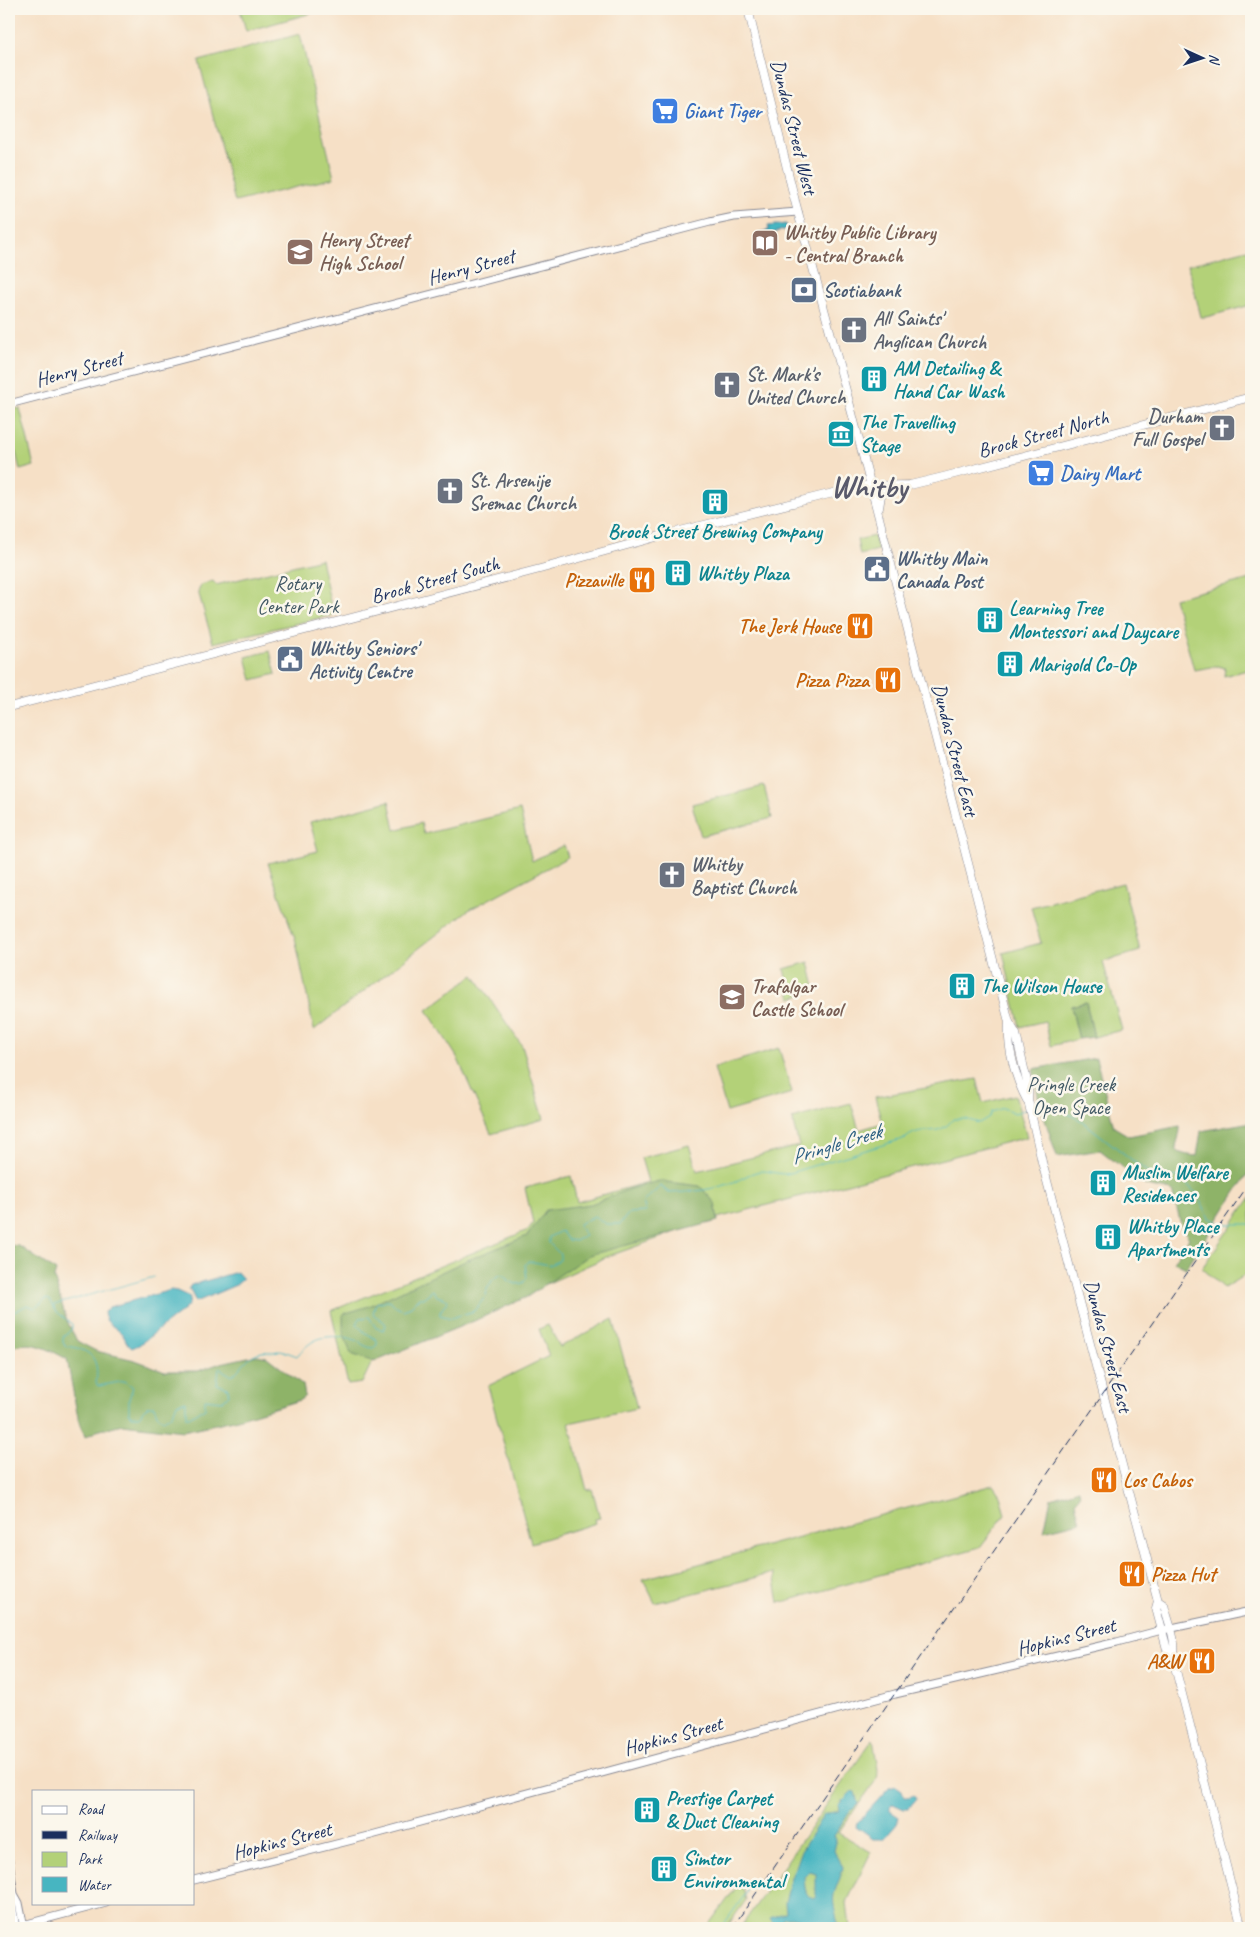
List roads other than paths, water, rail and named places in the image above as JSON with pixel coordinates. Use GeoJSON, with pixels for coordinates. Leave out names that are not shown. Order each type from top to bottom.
{"type":"FeatureCollection","features":[{"type":"Feature","properties":{"kind":"main road","name":"Dundas Street West"},"geometry":{"type":"LineString","coordinates":[[748,9],[798,212],[871,486]]}},
{"type":"Feature","properties":{"kind":"main road","name":"Henry Street"},"geometry":{"type":"LineString","coordinates":[[9,404],[710,222],[734,217],[798,212]]}},
{"type":"Feature","properties":{"kind":"main road","name":"Brock Street North"},"geometry":{"type":"LineString","coordinates":[[871,486],[910,485],[1251,397]]}},
{"type":"Feature","properties":{"kind":"main road","name":"Dundas Street East"},"geometry":{"type":"LineString","coordinates":[[871,486],[1009,1022],[1008,1036],[1020,1087],[1028,1102],[1042,1162],[1158,1600],[1164,1605],[1168,1653],[1173,1660],[1242,1928]]}},
{"type":"Feature","properties":{"kind":"main road","name":"Brock Street South"},"geometry":{"type":"LineString","coordinates":[[9,707],[524,574],[660,536],[825,495],[871,486]]}},
{"type":"Feature","properties":{"kind":"main road"},"geometry":{"type":"LineString","coordinates":[[878,516],[881,495],[890,486]]}},
{"type":"Feature","properties":{"kind":"main road","name":"Hopkins Street"},"geometry":{"type":"LineString","coordinates":[[195,1880],[364,1837],[876,1699],[1166,1629],[1251,1611]]}},
{"type":"Feature","properties":{"kind":"main road"},"geometry":{"type":"LineString","coordinates":[[9,1861],[14,1894],[19,1903],[21,1927],[102,1904]]}},
{"type":"Feature","properties":{"kind":"water"},"geometry":{"type":"Polygon","coordinates":[[[786,224],[787,229],[762,236],[761,232],[769,230],[768,226],[786,224]]]}},
{"type":"Feature","properties":{"kind":"water"},"geometry":{"type":"Polygon","coordinates":[[[237,1272],[243,1279],[236,1285],[196,1302],[189,1288],[191,1285],[237,1272]]]}},
{"type":"Feature","properties":{"kind":"water"},"geometry":{"type":"Polygon","coordinates":[[[171,1290],[190,1297],[189,1304],[139,1345],[132,1348],[122,1334],[104,1316],[104,1312],[109,1307],[171,1290]]]}},
{"type":"Feature","properties":{"kind":"water"},"geometry":{"type":"Polygon","coordinates":[[[896,1786],[902,1790],[904,1796],[909,1797],[913,1795],[916,1799],[908,1809],[893,1804],[890,1807],[890,1811],[899,1817],[897,1824],[884,1839],[873,1839],[856,1827],[857,1823],[889,1788],[896,1786]]]}},
{"type":"Feature","properties":{"kind":"water"},"geometry":{"type":"Polygon","coordinates":[[[852,1791],[855,1792],[858,1804],[849,1813],[834,1836],[836,1842],[834,1851],[843,1867],[834,1895],[834,1908],[838,1924],[834,1928],[814,1928],[799,1919],[786,1917],[782,1918],[786,1927],[771,1928],[773,1923],[770,1918],[786,1912],[785,1904],[790,1881],[800,1853],[824,1814],[839,1811],[838,1805],[852,1791]],[[810,1871],[804,1877],[806,1893],[813,1899],[816,1897],[816,1873],[810,1871]]]}},
{"type":"Feature","properties":{"kind":"waterway","name":"Pringle Creek"},"geometry":{"type":"LineString","coordinates":[[1033,1107],[1043,1103],[1051,1105],[1082,1121],[1150,1174],[1179,1177],[1198,1195],[1209,1218],[1223,1224],[1251,1224]]}},
{"type":"Feature","properties":{"kind":"waterway","name":"Pringle Creek"},"geometry":{"type":"LineString","coordinates":[[9,1312],[12,1313],[27,1305],[35,1308],[46,1299],[50,1300],[56,1311],[72,1324],[72,1329],[63,1337],[63,1343],[66,1346],[87,1352],[92,1356],[95,1361],[96,1383],[98,1386],[125,1381],[133,1387],[129,1399],[129,1413],[132,1416],[139,1416],[148,1406],[154,1406],[158,1416],[163,1419],[171,1415],[177,1403],[186,1401],[186,1417],[189,1417],[205,1408],[205,1399],[222,1401],[229,1395],[228,1388],[217,1384],[219,1368],[232,1376],[252,1355],[281,1350],[297,1356],[312,1342],[327,1337],[350,1338],[373,1348],[377,1345],[377,1340],[363,1331],[357,1324],[360,1318],[369,1317],[376,1328],[384,1330],[386,1325],[384,1322],[373,1314],[375,1305],[378,1302],[390,1300],[396,1307],[403,1310],[409,1308],[419,1298],[423,1298],[433,1290],[437,1296],[448,1300],[440,1315],[451,1318],[474,1311],[486,1296],[487,1289],[493,1279],[502,1274],[507,1280],[516,1284],[523,1283],[527,1278],[525,1265],[528,1261],[550,1265],[560,1260],[560,1254],[549,1243],[549,1237],[561,1231],[568,1240],[575,1241],[585,1235],[579,1224],[594,1216],[606,1224],[620,1224],[629,1213],[646,1212],[643,1202],[661,1186],[669,1193],[686,1192],[726,1185],[759,1171],[786,1174],[906,1138],[919,1132],[941,1129],[953,1119],[965,1119],[979,1123],[989,1117],[992,1112],[1003,1108],[1015,1113],[1027,1109]]}},
{"type":"Feature","properties":{"kind":"waterway"},"geometry":{"type":"LineString","coordinates":[[54,1305],[154,1277]]}},
{"type":"Feature","properties":{"kind":"waterway","name":"Pringle Creek"},"geometry":{"type":"LineString","coordinates":[[9,1290],[11,1296],[9,1299]]}},
{"type":"Feature","properties":{"kind":"waterway"},"geometry":{"type":"LineString","coordinates":[[721,1928],[747,1892],[745,1883],[750,1880]]}},
{"type":"Feature","properties":{"kind":"railway"},"geometry":{"type":"LineString","coordinates":[[732,1928],[1251,1181]]}},
{"type":"Feature","properties":{"kind":"place","name":"Giant Tiger"},"geometry":{"type":"Point","coordinates":[665,111]}},
{"type":"Feature","properties":{"kind":"place","name":"Whitby Public Library - Central Branch"},"geometry":{"type":"Point","coordinates":[765,243]}},
{"type":"Feature","properties":{"kind":"place","name":"Henry Street High School"},"geometry":{"type":"Point","coordinates":[300,252]}},
{"type":"Feature","properties":{"kind":"place","name":"Scotiabank"},"geometry":{"type":"Point","coordinates":[804,290]}},
{"type":"Feature","properties":{"kind":"place","name":"All Saints' Anglican Church"},"geometry":{"type":"Point","coordinates":[854,330]}},
{"type":"Feature","properties":{"kind":"place","name":"AM Detailing & Hand Car Wash"},"geometry":{"type":"Point","coordinates":[874,379]}},
{"type":"Feature","properties":{"kind":"place","name":"St. Mark's United Church"},"geometry":{"type":"Point","coordinates":[727,385]}},
{"type":"Feature","properties":{"kind":"place","name":"Durham Full Gospel"},"geometry":{"type":"Point","coordinates":[1222,428]}},
{"type":"Feature","properties":{"kind":"place","name":"The Travelling Stage"},"geometry":{"type":"Point","coordinates":[841,434]}},
{"type":"Feature","properties":{"kind":"place","name":"Dairy Mart"},"geometry":{"type":"Point","coordinates":[1041,473]}},
{"type":"Feature","properties":{"kind":"place","name":"St. Arsenije Sremac Church"},"geometry":{"type":"Point","coordinates":[450,491]}},
{"type":"Feature","properties":{"kind":"place","name":"Brock Street Brewing Company"},"geometry":{"type":"Point","coordinates":[715,502]}},
{"type":"Feature","properties":{"kind":"place","name":"Whitby Main Canada Post"},"geometry":{"type":"Point","coordinates":[877,569]}},
{"type":"Feature","properties":{"kind":"place","name":"Whitby Plaza"},"geometry":{"type":"Point","coordinates":[678,573]}},
{"type":"Feature","properties":{"kind":"place","name":"Pizzaville"},"geometry":{"type":"Point","coordinates":[642,580]}},
{"type":"Feature","properties":{"kind":"place","name":"Learning Tree Montessori and Daycare"},"geometry":{"type":"Point","coordinates":[990,620]}},
{"type":"Feature","properties":{"kind":"place","name":"The Jerk House"},"geometry":{"type":"Point","coordinates":[860,626]}},
{"type":"Feature","properties":{"kind":"place","name":"Whitby Seniors' Activity Centre"},"geometry":{"type":"Point","coordinates":[290,659]}},
{"type":"Feature","properties":{"kind":"place","name":"Marigold Co-Op"},"geometry":{"type":"Point","coordinates":[1010,664]}},
{"type":"Feature","properties":{"kind":"place","name":"Pizza Pizza"},"geometry":{"type":"Point","coordinates":[888,680]}},
{"type":"Feature","properties":{"kind":"place","name":"Whitby Baptist Church"},"geometry":{"type":"Point","coordinates":[672,875]}},
{"type":"Feature","properties":{"kind":"place","name":"The Wilson House"},"geometry":{"type":"Point","coordinates":[962,986]}},
{"type":"Feature","properties":{"kind":"place","name":"Trafalgar Castle School"},"geometry":{"type":"Point","coordinates":[732,997]}},
{"type":"Feature","properties":{"kind":"place","name":"Muslim Welfare Residences"},"geometry":{"type":"Point","coordinates":[1103,1183]}},
{"type":"Feature","properties":{"kind":"place","name":"Whitby Place Apartments"},"geometry":{"type":"Point","coordinates":[1108,1237]}},
{"type":"Feature","properties":{"kind":"place","name":"Los Cabos"},"geometry":{"type":"Point","coordinates":[1104,1480]}},
{"type":"Feature","properties":{"kind":"place","name":"Pizza Hut"},"geometry":{"type":"Point","coordinates":[1132,1574]}},
{"type":"Feature","properties":{"kind":"place","name":"A&W"},"geometry":{"type":"Point","coordinates":[1202,1661]}},
{"type":"Feature","properties":{"kind":"place","name":"Prestige Carpet & Duct Cleaning"},"geometry":{"type":"Point","coordinates":[647,1810]}},
{"type":"Feature","properties":{"kind":"place","name":"Simtor Environmental"},"geometry":{"type":"Point","coordinates":[664,1869]}},
{"type":"Feature","properties":{"kind":"district","name":"Whitby"},"geometry":{"type":"Point","coordinates":[869,487]}},
{"type":"Feature","properties":{"kind":"park label","name":"Rotary Center Park"},"geometry":{"type":"Point","coordinates":[298,594]}},
{"type":"Feature","properties":{"kind":"park label","name":"Pringle Creek Open Space"},"geometry":{"type":"Point","coordinates":[1071,1096]}}]}
